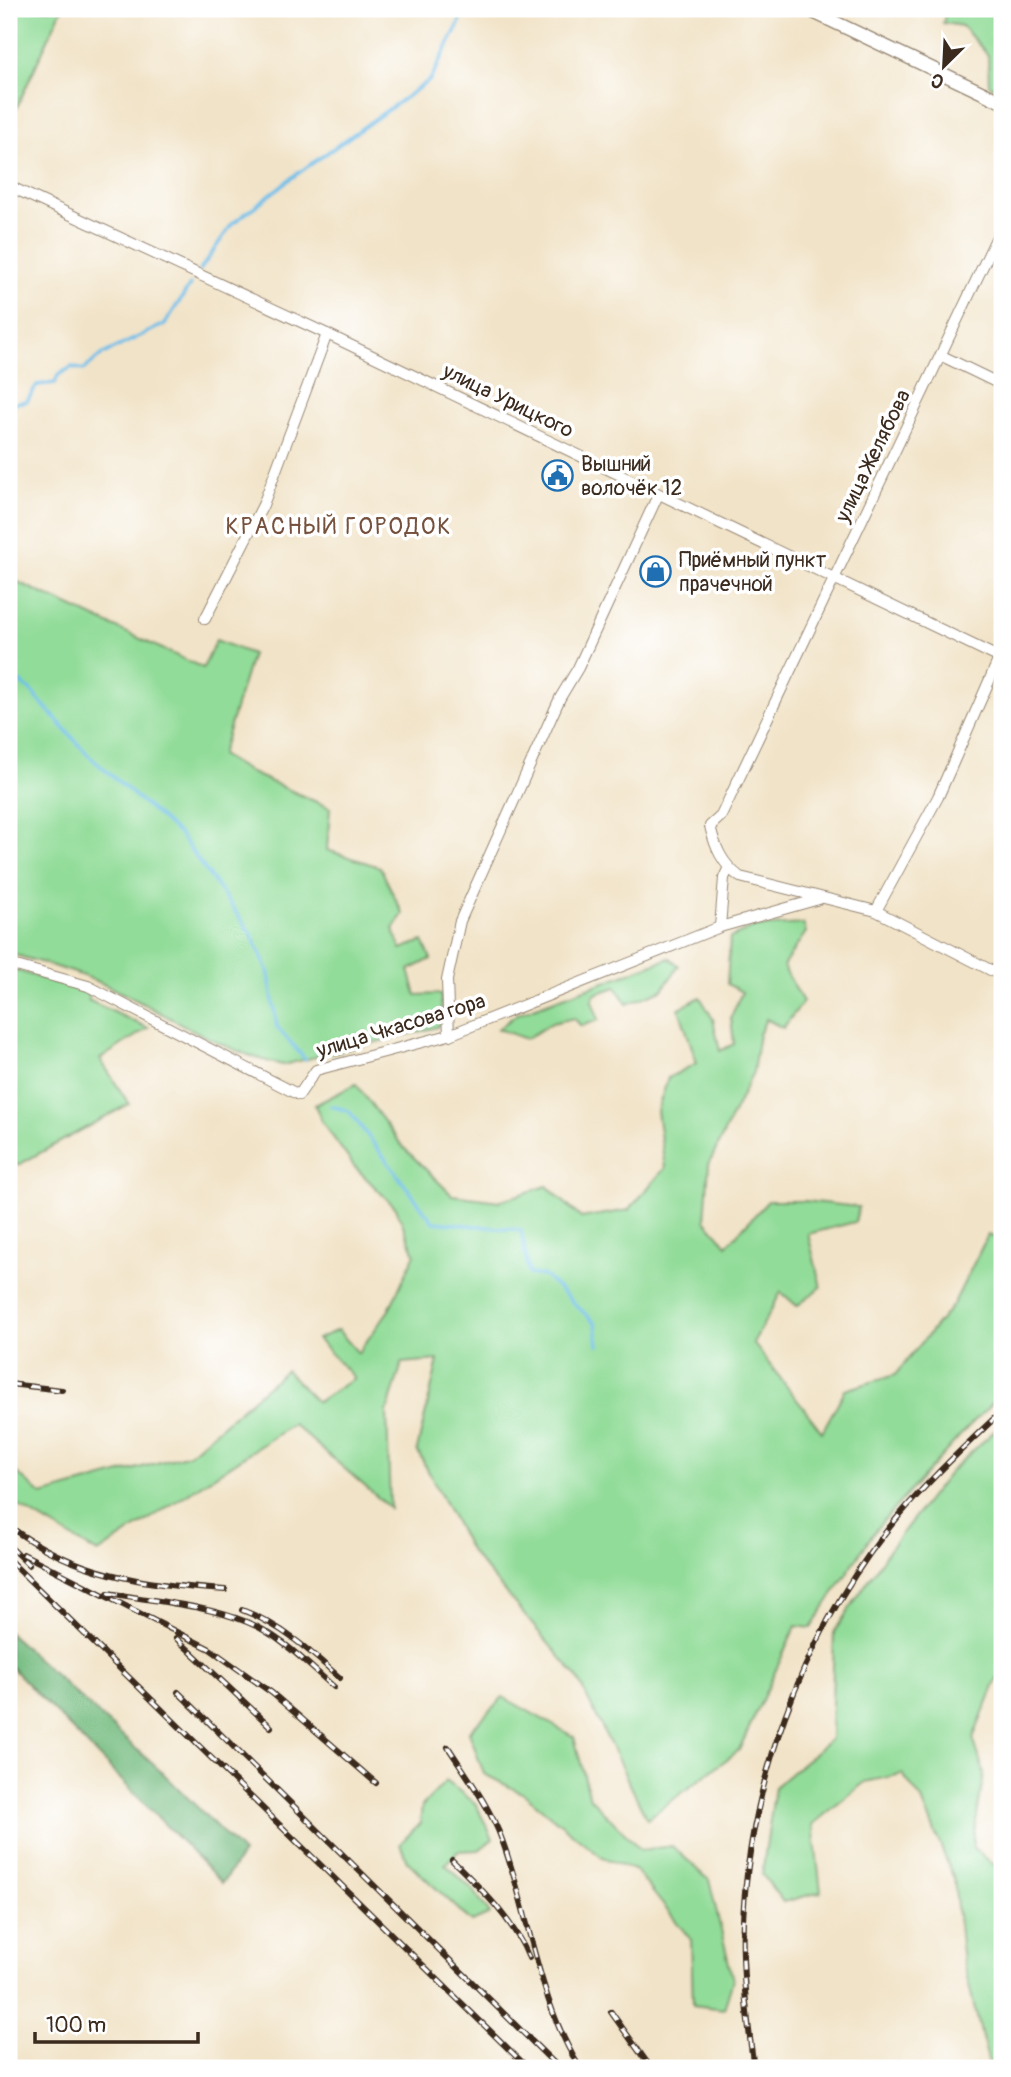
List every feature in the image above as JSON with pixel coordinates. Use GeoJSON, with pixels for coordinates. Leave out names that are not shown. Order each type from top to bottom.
{"type":"FeatureCollection","features":[{"type":"Feature","properties":{"kind":"street"},"geometry":{"type":"LineString","coordinates":[[807,9],[1002,102]]}},
{"type":"Feature","properties":{"kind":"street","name":"улица Урицкого"},"geometry":{"type":"LineString","coordinates":[[9,186],[186,271],[327,334],[834,580],[1001,656]]}},
{"type":"Feature","properties":{"kind":"street","name":"улица Желябова"},"geometry":{"type":"LineString","coordinates":[[728,869],[713,841],[710,826],[721,816],[1002,226]]}},
{"type":"Feature","properties":{"kind":"street"},"geometry":{"type":"LineString","coordinates":[[205,618],[263,505],[327,334]]}},
{"type":"Feature","properties":{"kind":"street"},"geometry":{"type":"LineString","coordinates":[[942,356],[1002,386]]}},
{"type":"Feature","properties":{"kind":"street"},"geometry":{"type":"LineString","coordinates":[[449,1035],[447,980],[460,921],[555,707],[578,668],[659,495]]}},
{"type":"Feature","properties":{"kind":"street"},"geometry":{"type":"LineString","coordinates":[[876,911],[939,797],[1001,656]]}},
{"type":"Feature","properties":{"kind":"street"},"geometry":{"type":"LineString","coordinates":[[720,926],[724,878],[728,869],[754,883],[876,911],[1002,976]]}},
{"type":"Feature","properties":{"kind":"street","name":"улица Чкасова гора"},"geometry":{"type":"LineString","coordinates":[[9,964],[88,986],[299,1095],[316,1070],[449,1035],[720,926],[823,898]]}},
{"type":"Feature","properties":{"kind":"green space"},"geometry":{"type":"Polygon","coordinates":[[[9,9],[62,9],[9,124],[9,9]]]}},
{"type":"Feature","properties":{"kind":"green space"},"geometry":{"type":"Polygon","coordinates":[[[947,9],[1002,9],[1002,91],[989,85],[988,55],[962,26],[943,23],[947,9]]]}},
{"type":"Feature","properties":{"kind":"green space"},"geometry":{"type":"Polygon","coordinates":[[[9,578],[203,668],[216,640],[252,654],[221,755],[251,773],[330,808],[327,850],[380,867],[403,914],[393,929],[401,949],[423,941],[431,959],[409,970],[416,995],[441,994],[442,1021],[437,1027],[283,1065],[234,1050],[96,981],[9,953],[9,578]]]}},
{"type":"Feature","properties":{"kind":"green space"},"geometry":{"type":"Polygon","coordinates":[[[803,924],[806,932],[783,966],[803,1002],[783,1028],[766,1019],[759,1034],[753,1072],[709,1164],[705,1220],[727,1245],[768,1201],[805,1201],[859,1207],[855,1222],[808,1234],[821,1287],[797,1306],[781,1292],[753,1343],[822,1432],[845,1390],[895,1375],[953,1305],[988,1235],[1002,1240],[1002,1394],[966,1429],[876,1529],[811,1628],[796,1626],[739,1750],[647,1819],[577,1677],[471,1552],[417,1450],[438,1360],[402,1363],[387,1412],[390,1508],[293,1424],[98,1553],[9,1500],[9,1466],[42,1495],[189,1454],[286,1370],[317,1402],[354,1378],[317,1339],[338,1330],[358,1353],[389,1310],[415,1254],[396,1208],[354,1166],[322,1122],[315,1105],[356,1084],[404,1148],[452,1195],[500,1201],[547,1186],[581,1218],[629,1210],[665,1168],[657,1111],[668,1078],[697,1063],[679,1009],[700,997],[713,1019],[720,1051],[734,1044],[731,1017],[742,992],[727,984],[730,938],[755,927],[803,924]]]}},
{"type":"Feature","properties":{"kind":"green space"},"geometry":{"type":"Polygon","coordinates":[[[670,958],[679,966],[662,990],[627,1004],[616,987],[595,994],[592,1001],[599,1020],[581,1026],[574,1018],[552,1023],[526,1039],[498,1029],[517,1014],[670,958]]]}},
{"type":"Feature","properties":{"kind":"green space"},"geometry":{"type":"Polygon","coordinates":[[[9,968],[88,993],[88,1000],[148,1028],[100,1059],[129,1104],[20,1164],[9,1167],[9,968]]]}},
{"type":"Feature","properties":{"kind":"green space"},"geometry":{"type":"Polygon","coordinates":[[[1002,1424],[1002,1680],[997,1679],[973,1738],[984,1773],[972,1847],[1002,1871],[1002,1923],[997,1955],[1002,2068],[990,2068],[963,1962],[954,1879],[922,1800],[902,1774],[865,1782],[813,1824],[821,1892],[783,1902],[762,1874],[775,1787],[831,1739],[834,1632],[888,1551],[950,1472],[1002,1424]]]}},
{"type":"Feature","properties":{"kind":"green space"},"geometry":{"type":"Polygon","coordinates":[[[9,1633],[168,1778],[243,1853],[222,1883],[9,1665],[9,1633]]]}},
{"type":"Feature","properties":{"kind":"green space"},"geometry":{"type":"Polygon","coordinates":[[[503,1697],[574,1737],[590,1798],[641,1850],[672,1846],[709,1880],[733,1980],[724,2009],[693,2005],[691,1940],[636,1871],[600,1856],[524,1794],[484,1774],[469,1732],[503,1697]]]}},
{"type":"Feature","properties":{"kind":"green space"},"geometry":{"type":"Polygon","coordinates":[[[446,1781],[475,1803],[493,1839],[479,1850],[458,1851],[445,1864],[474,1891],[490,1914],[472,1922],[407,1861],[400,1844],[420,1823],[422,1806],[446,1781]]]}},
{"type":"Feature","properties":{"kind":"waterway"},"geometry":{"type":"LineString","coordinates":[[200,270],[232,224],[290,179],[430,80],[459,24],[462,9]]}},
{"type":"Feature","properties":{"kind":"waterway"},"geometry":{"type":"LineString","coordinates":[[9,404],[27,401],[37,385],[55,383],[58,375],[72,367],[83,370],[103,354],[165,324],[190,285]]}},
{"type":"Feature","properties":{"kind":"waterway"},"geometry":{"type":"LineString","coordinates":[[9,674],[29,689],[89,756],[180,835],[250,932],[268,970],[277,1027],[305,1059]]}},
{"type":"Feature","properties":{"kind":"waterway"},"geometry":{"type":"LineString","coordinates":[[331,1106],[349,1111],[433,1222],[521,1230],[529,1274],[545,1276],[596,1324],[598,1345]]}},
{"type":"Feature","properties":{"kind":"railway"},"geometry":{"type":"LineString","coordinates":[[9,1384],[62,1390]]}},
{"type":"Feature","properties":{"kind":"railway"},"geometry":{"type":"LineString","coordinates":[[754,2068],[745,1994],[743,1920],[756,1817],[785,1716],[828,1620],[855,1575],[912,1500],[1002,1411]]}},
{"type":"Feature","properties":{"kind":"railway"},"geometry":{"type":"LineString","coordinates":[[9,1526],[34,1543],[85,1566],[167,1585],[225,1590]]}},
{"type":"Feature","properties":{"kind":"railway"},"geometry":{"type":"LineString","coordinates":[[9,1546],[29,1565]]}},
{"type":"Feature","properties":{"kind":"railway"},"geometry":{"type":"LineString","coordinates":[[23,1554],[210,1649],[272,1693],[376,1783]]}},
{"type":"Feature","properties":{"kind":"railway"},"geometry":{"type":"LineString","coordinates":[[9,1560],[528,2068]]}},
{"type":"Feature","properties":{"kind":"railway"},"geometry":{"type":"LineString","coordinates":[[108,1593],[196,1607],[247,1622],[282,1642],[334,1687]]}},
{"type":"Feature","properties":{"kind":"railway"},"geometry":{"type":"LineString","coordinates":[[242,1610],[282,1631],[340,1678]]}},
{"type":"Feature","properties":{"kind":"railway"},"geometry":{"type":"LineString","coordinates":[[176,1638],[271,1727]]}},
{"type":"Feature","properties":{"kind":"railway"},"geometry":{"type":"LineString","coordinates":[[178,1692],[559,2068]]}},
{"type":"Feature","properties":{"kind":"railway"},"geometry":{"type":"LineString","coordinates":[[448,1747],[478,1792],[502,1840],[544,1985],[565,2041],[580,2068]]}},
{"type":"Feature","properties":{"kind":"railway"},"geometry":{"type":"LineString","coordinates":[[452,1860],[485,1893],[505,1918],[529,1958]]}},
{"type":"Feature","properties":{"kind":"railway"},"geometry":{"type":"LineString","coordinates":[[611,2012],[651,2068]]}},
{"type":"Feature","properties":{"kind":"place","name":"Вышний волочёк 12"},"geometry":{"type":"Point","coordinates":[558,476]}},
{"type":"Feature","properties":{"kind":"place","name":"Приёмный пункт прачечной"},"geometry":{"type":"Point","coordinates":[656,572]}},
{"type":"Feature","properties":{"kind":"district","name":"КРАСНЫЙ ГОРОДОК"},"geometry":{"type":"Point","coordinates":[339,526]}}]}
